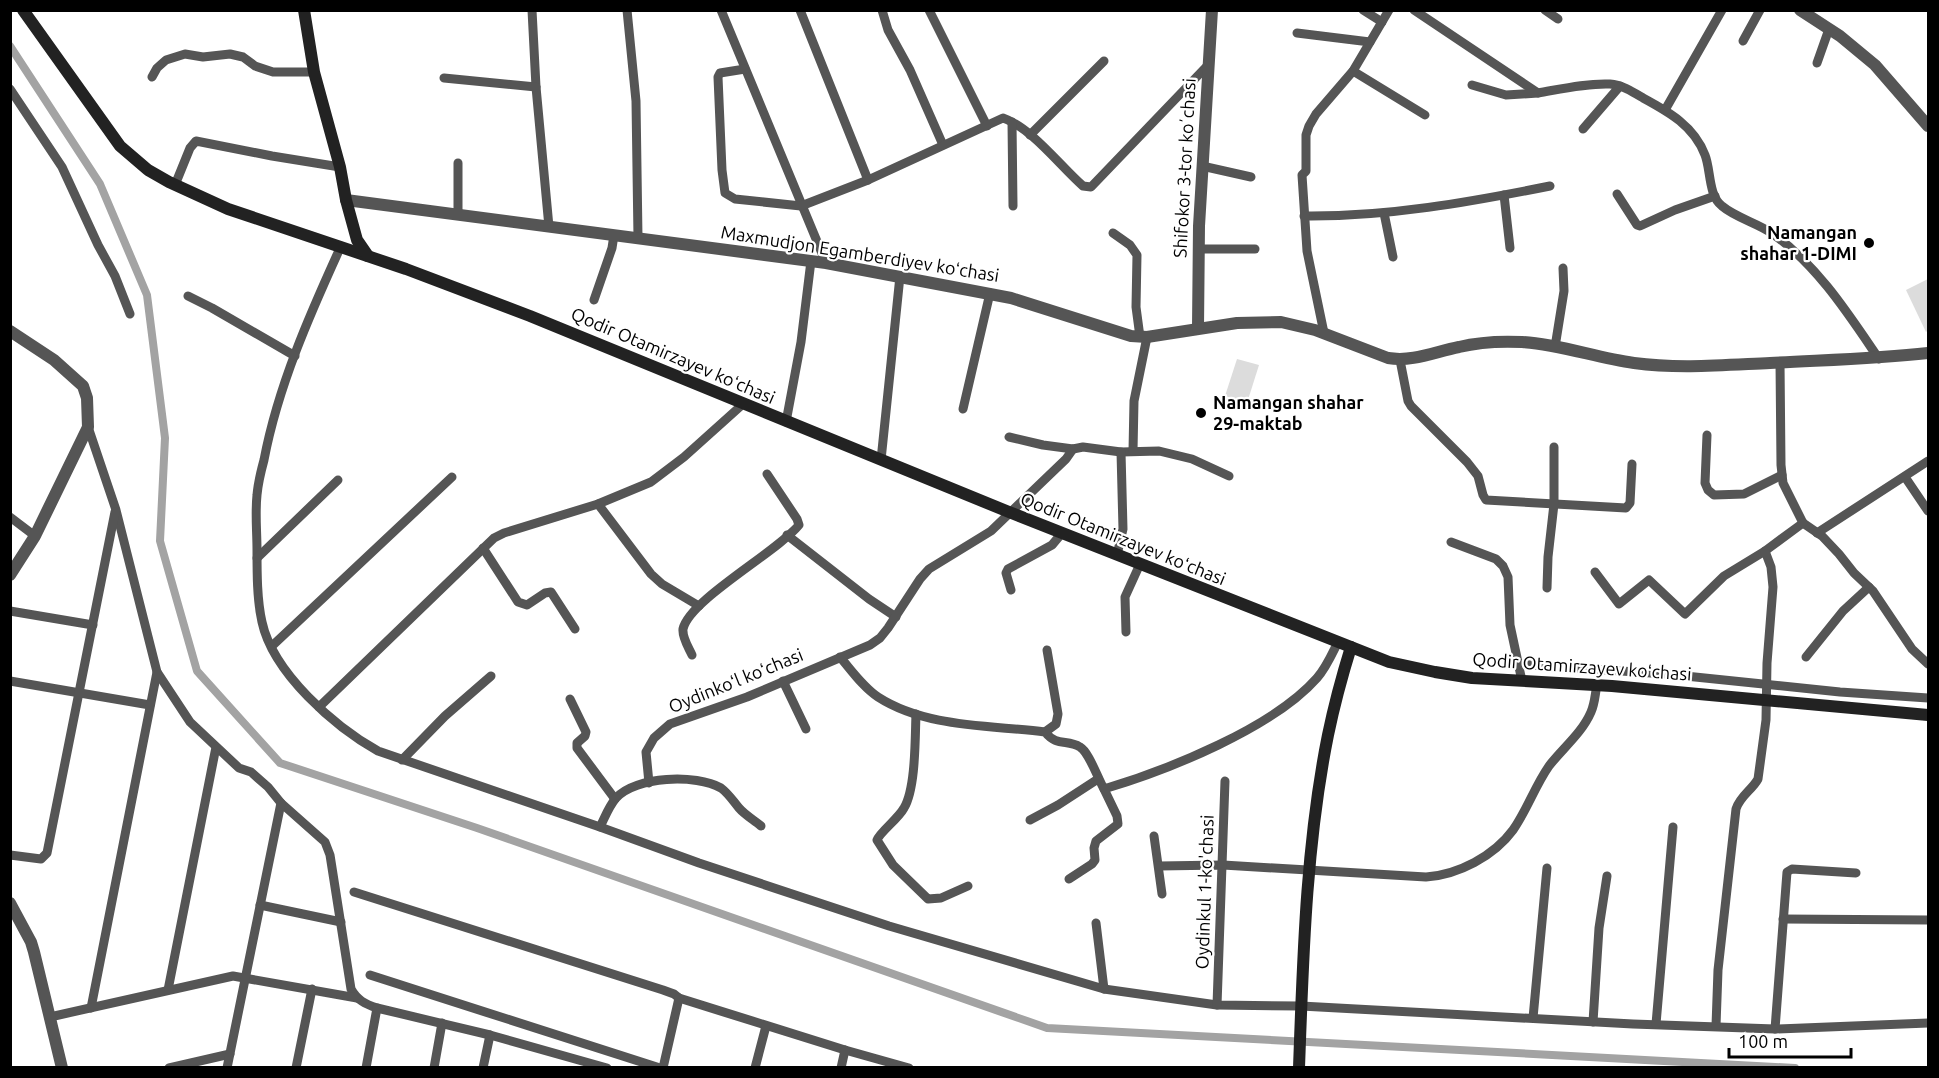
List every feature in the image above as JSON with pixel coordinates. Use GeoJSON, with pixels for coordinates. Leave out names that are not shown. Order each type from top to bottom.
{"type":"FeatureCollection","features":[{"type":"Feature","properties":{"kind":"main road","name":"Qodir Otamirzayev koʻchasi"},"geometry":{"type":"LineString","coordinates":[[22,10],[120,146],[148,170],[175,185],[228,209],[341,246],[530,316],[1009,512],[1389,662],[1472,678],[1665,690],[1929,715]]}},
{"type":"Feature","properties":{"kind":"main road"},"geometry":{"type":"LineString","coordinates":[[304,10],[314,72],[340,166],[346,200],[357,240],[368,256]]}},
{"type":"Feature","properties":{"kind":"main road"},"geometry":{"type":"LineString","coordinates":[[1299,1068],[1310,870],[1319,785],[1328,736],[1351,647]]}},
{"type":"Feature","properties":{"kind":"street"},"geometry":{"type":"LineString","coordinates":[[532,10],[536,87],[549,227]]}},
{"type":"Feature","properties":{"kind":"street"},"geometry":{"type":"LineString","coordinates":[[627,10],[636,101],[638,238]]}},
{"type":"Feature","properties":{"kind":"street"},"geometry":{"type":"LineString","coordinates":[[722,10],[826,263]]}},
{"type":"Feature","properties":{"kind":"street"},"geometry":{"type":"LineString","coordinates":[[800,10],[868,180]]}},
{"type":"Feature","properties":{"kind":"street"},"geometry":{"type":"LineString","coordinates":[[882,10],[888,30],[910,70],[943,145]]}},
{"type":"Feature","properties":{"kind":"street"},"geometry":{"type":"LineString","coordinates":[[929,10],[987,126]]}},
{"type":"Feature","properties":{"kind":"street","name":"Shifokor 3-tor koʼchasi"},"geometry":{"type":"LineString","coordinates":[[1198,328],[1198,249],[1212,10]]}},
{"type":"Feature","properties":{"kind":"street"},"geometry":{"type":"LineString","coordinates":[[1363,10],[1382,22]]}},
{"type":"Feature","properties":{"kind":"street"},"geometry":{"type":"LineString","coordinates":[[1324,333],[1307,251],[1302,175],[1306,171],[1306,135],[1316,114],[1353,70],[1389,10]]}},
{"type":"Feature","properties":{"kind":"street"},"geometry":{"type":"LineString","coordinates":[[1414,10],[1538,93]]}},
{"type":"Feature","properties":{"kind":"street"},"geometry":{"type":"LineString","coordinates":[[1545,10],[1558,19]]}},
{"type":"Feature","properties":{"kind":"street"},"geometry":{"type":"LineString","coordinates":[[1665,110],[1722,10]]}},
{"type":"Feature","properties":{"kind":"street"},"geometry":{"type":"LineString","coordinates":[[1743,40],[1760,10]]}},
{"type":"Feature","properties":{"kind":"street"},"geometry":{"type":"LineString","coordinates":[[1809,12],[1875,65],[1929,126]]}},
{"type":"Feature","properties":{"kind":"street"},"geometry":{"type":"LineString","coordinates":[[1817,63],[1829,29]]}},
{"type":"Feature","properties":{"kind":"street"},"geometry":{"type":"LineString","coordinates":[[1297,33],[1370,42]]}},
{"type":"Feature","properties":{"kind":"street"},"geometry":{"type":"LineString","coordinates":[[152,77],[157,68],[166,60],[185,54],[203,57],[230,54],[243,57],[255,66],[273,72],[314,72]]}},
{"type":"Feature","properties":{"kind":"street"},"geometry":{"type":"LineString","coordinates":[[1030,135],[1104,61]]}},
{"type":"Feature","properties":{"kind":"street"},"geometry":{"type":"LineString","coordinates":[[745,69],[720,73],[717,82],[725,193],[735,199],[801,206],[868,180],[1003,118],[1030,135],[1083,186],[1091,187],[1209,64]]}},
{"type":"Feature","properties":{"kind":"street"},"geometry":{"type":"LineString","coordinates":[[1353,70],[1425,115]]}},
{"type":"Feature","properties":{"kind":"street"},"geometry":{"type":"LineString","coordinates":[[444,78],[536,87]]}},
{"type":"Feature","properties":{"kind":"street"},"geometry":{"type":"LineString","coordinates":[[1472,85],[1506,95],[1611,84],[1620,86],[1665,110],[1687,127],[1704,151],[1715,196],[1722,207],[1773,234],[1795,254],[1839,300],[1879,358]]}},
{"type":"Feature","properties":{"kind":"street"},"geometry":{"type":"LineString","coordinates":[[1583,129],[1620,86]]}},
{"type":"Feature","properties":{"kind":"street"},"geometry":{"type":"LineString","coordinates":[[10,88],[62,166],[115,276],[130,314]]}},
{"type":"Feature","properties":{"kind":"street"},"geometry":{"type":"LineString","coordinates":[[1012,122],[1013,206]]}},
{"type":"Feature","properties":{"kind":"street"},"geometry":{"type":"LineString","coordinates":[[175,185],[190,148],[196,141],[340,166]]}},
{"type":"Feature","properties":{"kind":"street"},"geometry":{"type":"LineString","coordinates":[[458,163],[458,215]]}},
{"type":"Feature","properties":{"kind":"street"},"geometry":{"type":"LineString","coordinates":[[1202,166],[1251,177]]}},
{"type":"Feature","properties":{"kind":"street"},"geometry":{"type":"LineString","coordinates":[[1304,216],[1384,213],[1550,186]]}},
{"type":"Feature","properties":{"kind":"street"},"geometry":{"type":"LineString","coordinates":[[1617,194],[1639,226],[1683,206],[1715,196]]}},
{"type":"Feature","properties":{"kind":"street"},"geometry":{"type":"LineString","coordinates":[[1504,195],[1510,248]]}},
{"type":"Feature","properties":{"kind":"street","name":"Maxmudjon Egamberdiyev koʻchasi"},"geometry":{"type":"LineString","coordinates":[[346,200],[826,263],[990,293],[1120,334],[1144,337],[1198,328],[1265,321],[1299,325],[1388,358],[1400,360],[1477,344],[1524,342],[1634,363],[1708,366],[1879,358],[1929,353]]}},
{"type":"Feature","properties":{"kind":"street"},"geometry":{"type":"LineString","coordinates":[[1384,213],[1393,258]]}},
{"type":"Feature","properties":{"kind":"street"},"geometry":{"type":"LineString","coordinates":[[1113,233],[1130,245],[1138,259],[1136,307],[1144,337],[1134,401],[1133,451]]}},
{"type":"Feature","properties":{"kind":"street"},"geometry":{"type":"LineString","coordinates":[[594,300],[612,248],[614,235]]}},
{"type":"Feature","properties":{"kind":"street"},"geometry":{"type":"LineString","coordinates":[[341,246],[295,356],[268,438],[257,495],[257,558],[262,623],[284,667],[305,694],[319,707],[362,742],[378,751],[699,863],[889,926],[1104,989],[1217,1005],[1301,1011],[1533,1018],[1775,1029],[1929,1023]]}},
{"type":"Feature","properties":{"kind":"street"},"geometry":{"type":"LineString","coordinates":[[1198,249],[1255,249]]}},
{"type":"Feature","properties":{"kind":"street"},"geometry":{"type":"LineString","coordinates":[[786,422],[801,342],[810,261]]}},
{"type":"Feature","properties":{"kind":"street"},"geometry":{"type":"LineString","coordinates":[[1555,347],[1564,291],[1563,268]]}},
{"type":"Feature","properties":{"kind":"street"},"geometry":{"type":"LineString","coordinates":[[881,460],[900,276]]}},
{"type":"Feature","properties":{"kind":"street"},"geometry":{"type":"LineString","coordinates":[[963,409],[990,293]]}},
{"type":"Feature","properties":{"kind":"street"},"geometry":{"type":"LineString","coordinates":[[188,296],[295,356]]}},
{"type":"Feature","properties":{"kind":"street"},"geometry":{"type":"LineString","coordinates":[[10,331],[54,360],[83,386],[87,398],[88,427],[116,510],[157,672],[186,716],[216,747],[239,768],[254,775],[268,787],[281,803],[320,837],[328,848],[351,989],[357,998],[377,1008],[490,1035],[572,1063],[607,1068]]}},
{"type":"Feature","properties":{"kind":"street"},"geometry":{"type":"LineString","coordinates":[[1400,360],[1411,406],[1467,462],[1478,476],[1485,499],[1626,508],[1630,503],[1632,464]]}},
{"type":"Feature","properties":{"kind":"street"},"geometry":{"type":"LineString","coordinates":[[1780,362],[1782,475],[1787,492],[1803,523],[1832,545],[1869,587],[1912,649],[1929,664]]}},
{"type":"Feature","properties":{"kind":"street"},"geometry":{"type":"LineString","coordinates":[[319,707],[483,548],[504,533],[598,504],[651,482],[684,457],[743,404]]}},
{"type":"Feature","properties":{"kind":"street"},"geometry":{"type":"LineString","coordinates":[[10,575],[35,536],[88,427]]}},
{"type":"Feature","properties":{"kind":"street"},"geometry":{"type":"LineString","coordinates":[[1707,435],[1705,483],[1714,495],[1744,494],[1782,475]]}},
{"type":"Feature","properties":{"kind":"street"},"geometry":{"type":"LineString","coordinates":[[1009,437],[1072,449],[1083,447],[1121,452],[1159,450],[1178,454],[1229,476]]}},
{"type":"Feature","properties":{"kind":"street"},"geometry":{"type":"LineString","coordinates":[[1547,588],[1554,504],[1554,447]]}},
{"type":"Feature","properties":{"kind":"street","name":"Oydinkoʻl koʻchasi"},"geometry":{"type":"LineString","coordinates":[[649,783],[646,752],[654,738],[670,724],[747,697],[870,645],[880,638],[929,569],[991,531],[1066,459],[1072,449]]}},
{"type":"Feature","properties":{"kind":"street"},"geometry":{"type":"LineString","coordinates":[[1117,555],[1123,529],[1121,452]]}},
{"type":"Feature","properties":{"kind":"street"},"geometry":{"type":"LineString","coordinates":[[1817,533],[1929,461]]}},
{"type":"Feature","properties":{"kind":"street"},"geometry":{"type":"LineString","coordinates":[[692,655],[683,632],[685,625],[699,606],[796,528],[799,522],[767,474]]}},
{"type":"Feature","properties":{"kind":"street"},"geometry":{"type":"LineString","coordinates":[[272,646],[452,477]]}},
{"type":"Feature","properties":{"kind":"street"},"geometry":{"type":"LineString","coordinates":[[1905,477],[1929,511]]}},
{"type":"Feature","properties":{"kind":"street"},"geometry":{"type":"LineString","coordinates":[[257,558],[338,480]]}},
{"type":"Feature","properties":{"kind":"street"},"geometry":{"type":"LineString","coordinates":[[598,504],[651,574],[662,584],[699,606]]}},
{"type":"Feature","properties":{"kind":"street"},"geometry":{"type":"LineString","coordinates":[[10,855],[41,859],[45,856],[116,510]]}},
{"type":"Feature","properties":{"kind":"street"},"geometry":{"type":"LineString","coordinates":[[10,517],[35,536]]}},
{"type":"Feature","properties":{"kind":"street"},"geometry":{"type":"LineString","coordinates":[[1595,572],[1619,604],[1649,580],[1685,614],[1724,576],[1765,551],[1803,523]]}},
{"type":"Feature","properties":{"kind":"street"},"geometry":{"type":"LineString","coordinates":[[1011,590],[1006,573],[1008,569],[1052,545],[1062,533]]}},
{"type":"Feature","properties":{"kind":"street"},"geometry":{"type":"LineString","coordinates":[[787,535],[869,599],[896,617]]}},
{"type":"Feature","properties":{"kind":"street"},"geometry":{"type":"LineString","coordinates":[[1451,542],[1496,559],[1503,566],[1508,577],[1510,625],[1522,681]]}},
{"type":"Feature","properties":{"kind":"street"},"geometry":{"type":"LineString","coordinates":[[483,548],[518,602],[526,605],[545,593],[551,592],[575,628]]}},
{"type":"Feature","properties":{"kind":"street"},"geometry":{"type":"LineString","coordinates":[[1716,1026],[1718,970],[1736,809],[1741,798],[1758,779],[1766,720],[1766,684],[1773,587],[1771,567],[1765,551]]}},
{"type":"Feature","properties":{"kind":"street"},"geometry":{"type":"LineString","coordinates":[[1126,632],[1125,597],[1140,564]]}},
{"type":"Feature","properties":{"kind":"street"},"geometry":{"type":"LineString","coordinates":[[1806,657],[1843,611],[1869,587]]}},
{"type":"Feature","properties":{"kind":"street"},"geometry":{"type":"LineString","coordinates":[[10,611],[93,625]]}},
{"type":"Feature","properties":{"kind":"street"},"geometry":{"type":"LineString","coordinates":[[1104,789],[1162,770],[1241,733],[1272,715],[1318,677],[1338,642]]}},
{"type":"Feature","properties":{"kind":"street"},"geometry":{"type":"LineString","coordinates":[[1045,732],[1056,724],[1058,714],[1047,650]]}},
{"type":"Feature","properties":{"kind":"street"},"geometry":{"type":"LineString","coordinates":[[840,657],[867,688],[879,698],[916,714],[971,725],[1045,732],[1058,742],[1083,748],[1117,816],[1118,824],[1096,841],[1094,863],[1070,879]]}},
{"type":"Feature","properties":{"kind":"street"},"geometry":{"type":"LineString","coordinates":[[1517,664],[1666,674],[1929,698]]}},
{"type":"Feature","properties":{"kind":"street"},"geometry":{"type":"LineString","coordinates":[[1612,670],[1612,686]]}},
{"type":"Feature","properties":{"kind":"street"},"geometry":{"type":"LineString","coordinates":[[91,1008],[157,672]]}},
{"type":"Feature","properties":{"kind":"street"},"geometry":{"type":"LineString","coordinates":[[1665,690],[1666,674]]}},
{"type":"Feature","properties":{"kind":"street"},"geometry":{"type":"LineString","coordinates":[[402,760],[445,716],[491,676]]}},
{"type":"Feature","properties":{"kind":"street"},"geometry":{"type":"LineString","coordinates":[[1712,694],[1714,678]]}},
{"type":"Feature","properties":{"kind":"street"},"geometry":{"type":"LineString","coordinates":[[10,681],[150,705]]}},
{"type":"Feature","properties":{"kind":"street"},"geometry":{"type":"LineString","coordinates":[[783,681],[806,729]]}},
{"type":"Feature","properties":{"kind":"street"},"geometry":{"type":"LineString","coordinates":[[1159,866],[1223,865],[1438,876],[1448,874],[1481,859],[1513,830],[1549,766],[1582,729],[1593,706],[1597,685]]}},
{"type":"Feature","properties":{"kind":"street"},"geometry":{"type":"LineString","coordinates":[[570,699],[586,732],[577,743],[578,748],[615,799]]}},
{"type":"Feature","properties":{"kind":"street"},"geometry":{"type":"LineString","coordinates":[[916,714],[914,756],[907,803],[892,825],[877,839],[893,865],[928,899],[941,898],[968,886]]}},
{"type":"Feature","properties":{"kind":"street"},"geometry":{"type":"LineString","coordinates":[[168,990],[216,747]]}},
{"type":"Feature","properties":{"kind":"street"},"geometry":{"type":"LineString","coordinates":[[600,827],[615,799],[628,789],[676,779],[715,785],[730,795],[740,810],[761,826]]}},
{"type":"Feature","properties":{"kind":"street"},"geometry":{"type":"LineString","coordinates":[[1029,820],[1058,805],[1098,779]]}},
{"type":"Feature","properties":{"kind":"street","name":"Oydinkul 1-ko'chasi"},"geometry":{"type":"LineString","coordinates":[[1217,1005],[1225,781]]}},
{"type":"Feature","properties":{"kind":"street"},"geometry":{"type":"LineString","coordinates":[[227,1068],[281,803]]}},
{"type":"Feature","properties":{"kind":"street"},"geometry":{"type":"LineString","coordinates":[[1656,1024],[1673,827]]}},
{"type":"Feature","properties":{"kind":"street"},"geometry":{"type":"LineString","coordinates":[[1154,836],[1162,894]]}},
{"type":"Feature","properties":{"kind":"street"},"geometry":{"type":"LineString","coordinates":[[1533,1018],[1547,868]]}},
{"type":"Feature","properties":{"kind":"street"},"geometry":{"type":"LineString","coordinates":[[1775,1029],[1786,875],[1789,870],[1856,873]]}},
{"type":"Feature","properties":{"kind":"street"},"geometry":{"type":"LineString","coordinates":[[1593,1022],[1599,928],[1607,876]]}},
{"type":"Feature","properties":{"kind":"street"},"geometry":{"type":"LineString","coordinates":[[354,892],[669,992],[679,999],[909,1068]]}},
{"type":"Feature","properties":{"kind":"street"},"geometry":{"type":"LineString","coordinates":[[10,903],[34,952],[62,1068]]}},
{"type":"Feature","properties":{"kind":"street"},"geometry":{"type":"LineString","coordinates":[[260,905],[341,922]]}},
{"type":"Feature","properties":{"kind":"street"},"geometry":{"type":"LineString","coordinates":[[10,916],[25,932]]}},
{"type":"Feature","properties":{"kind":"street"},"geometry":{"type":"LineString","coordinates":[[1783,919],[1929,920]]}},
{"type":"Feature","properties":{"kind":"street"},"geometry":{"type":"LineString","coordinates":[[1096,923],[1104,989]]}},
{"type":"Feature","properties":{"kind":"street"},"geometry":{"type":"LineString","coordinates":[[370,975],[661,1068],[679,999]]}},
{"type":"Feature","properties":{"kind":"street"},"geometry":{"type":"LineString","coordinates":[[50,1017],[227,977],[245,978],[357,998]]}},
{"type":"Feature","properties":{"kind":"street"},"geometry":{"type":"LineString","coordinates":[[296,1068],[312,989]]}},
{"type":"Feature","properties":{"kind":"street"},"geometry":{"type":"LineString","coordinates":[[366,1068],[377,1008]]}},
{"type":"Feature","properties":{"kind":"street"},"geometry":{"type":"LineString","coordinates":[[434,1068],[442,1023]]}},
{"type":"Feature","properties":{"kind":"street"},"geometry":{"type":"LineString","coordinates":[[755,1068],[766,1026]]}},
{"type":"Feature","properties":{"kind":"street"},"geometry":{"type":"LineString","coordinates":[[483,1068],[490,1035]]}},
{"type":"Feature","properties":{"kind":"street"},"geometry":{"type":"LineString","coordinates":[[841,1068],[845,1050]]}},
{"type":"Feature","properties":{"kind":"street"},"geometry":{"type":"LineString","coordinates":[[169,1068],[230,1054]]}},
{"type":"Feature","properties":{"kind":"shaded area"},"geometry":{"type":"Polygon","coordinates":[[[1928,279],[1928,330],[1926,332],[1906,290],[1928,279]]]}},
{"type":"Feature","properties":{"kind":"shaded area"},"geometry":{"type":"Polygon","coordinates":[[[1237,359],[1259,365],[1247,403],[1225,396],[1237,359]]]}},
{"type":"Feature","properties":{"kind":"waterway"},"geometry":{"type":"LineString","coordinates":[[10,46],[100,184],[147,295],[165,438],[160,541],[197,671],[280,763],[477,828],[1047,1028],[1795,1068]]}},
{"type":"Feature","properties":{"kind":"place","name":"Namangan shahar 1-DIMI"},"geometry":{"type":"Point","coordinates":[1869,243]}},
{"type":"Feature","properties":{"kind":"place","name":"Namangan shahar 29-maktab"},"geometry":{"type":"Point","coordinates":[1201,413]}}]}
